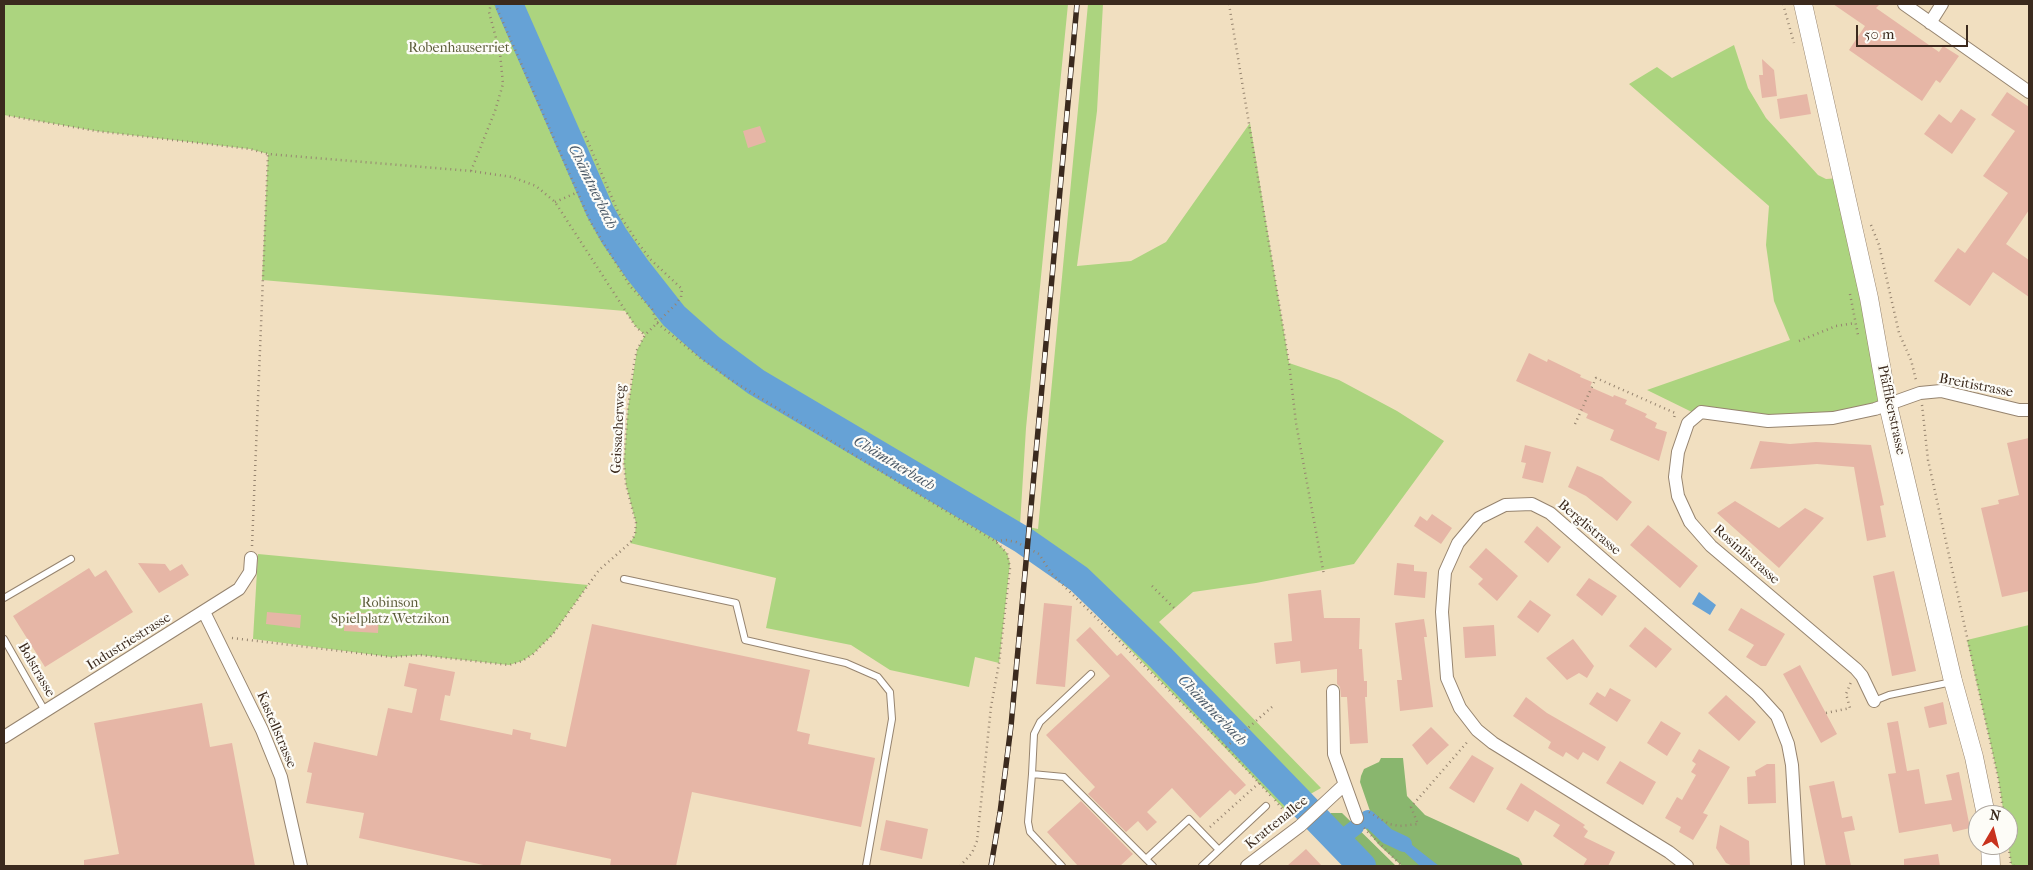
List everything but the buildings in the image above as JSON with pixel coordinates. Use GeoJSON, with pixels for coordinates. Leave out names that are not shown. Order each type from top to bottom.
{"type":"FeatureCollection","features":[{"type":"Feature","properties":{"kind":"main road","name":"Pfäffikerstrasse"},"geometry":{"type":"LineString","coordinates":[[1803,4],[1869,298],[1888,405],[1953,682],[1974,757],[1984,805]]}},
{"type":"Feature","properties":{"kind":"street"},"geometry":{"type":"LineString","coordinates":[[1904,4],[2029,92]]}},
{"type":"Feature","properties":{"kind":"street"},"geometry":{"type":"LineString","coordinates":[[1930,23],[1942,4]]}},
{"type":"Feature","properties":{"kind":"street","name":"Breitistrasse"},"geometry":{"type":"LineString","coordinates":[[1888,405],[1920,393],[1941,391],[2019,410],[2029,410]]}},
{"type":"Feature","properties":{"kind":"street","name":"Rosinlistrasse"},"geometry":{"type":"LineString","coordinates":[[1874,701],[1862,676],[1856,669],[1701,537],[1685,513],[1678,496],[1676,476],[1678,452],[1688,423],[1696,414],[1701,412],[1787,422],[1853,415],[1888,405]]}},
{"type":"Feature","properties":{"kind":"street","name":"Berglistrasse"},"geometry":{"type":"LineString","coordinates":[[1687,866],[1669,852],[1493,744],[1477,730],[1460,708],[1447,678],[1442,612],[1445,572],[1458,543],[1479,518],[1505,505],[1532,504],[1550,513],[1757,694],[1777,716],[1788,744],[1792,766],[1798,866]]}},
{"type":"Feature","properties":{"kind":"street","name":"Industriestrasse"},"geometry":{"type":"LineString","coordinates":[[4,738],[204,612],[245,583],[250,572],[251,558]]}},
{"type":"Feature","properties":{"kind":"street","name":"Kastellstrasse"},"geometry":{"type":"LineString","coordinates":[[204,612],[262,730],[281,777],[301,866]]}},
{"type":"Feature","properties":{"kind":"street"},"geometry":{"type":"LineString","coordinates":[[1333,691],[1334,754],[1357,818]]}},
{"type":"Feature","properties":{"kind":"street","name":"Krattenallee"},"geometry":{"type":"LineString","coordinates":[[1247,866],[1298,827],[1344,785]]}},
{"type":"Feature","properties":{"kind":"lane"},"geometry":{"type":"LineString","coordinates":[[4,598],[71,558]]}},
{"type":"Feature","properties":{"kind":"lane"},"geometry":{"type":"LineString","coordinates":[[624,579],[736,603],[745,640],[846,663],[878,676],[890,692],[892,719],[866,866]]}},
{"type":"Feature","properties":{"kind":"lane","name":"Bolstrasse"},"geometry":{"type":"LineString","coordinates":[[4,639],[46,712]]}},
{"type":"Feature","properties":{"kind":"lane"},"geometry":{"type":"LineString","coordinates":[[1062,866],[1030,832],[1028,822],[1034,734],[1040,722],[1091,674]]}},
{"type":"Feature","properties":{"kind":"lane"},"geometry":{"type":"LineString","coordinates":[[1874,701],[1889,695],[1953,682]]}},
{"type":"Feature","properties":{"kind":"lane"},"geometry":{"type":"LineString","coordinates":[[1032,774],[1064,777],[1152,866]]}},
{"type":"Feature","properties":{"kind":"lane"},"geometry":{"type":"LineString","coordinates":[[1202,866],[1266,806]]}},
{"type":"Feature","properties":{"kind":"lane"},"geometry":{"type":"LineString","coordinates":[[1146,859],[1189,818],[1219,850]]}},
{"type":"Feature","properties":{"kind":"path"},"geometry":{"type":"LineString","coordinates":[[471,172],[503,84],[500,53],[489,12],[491,4]]}},
{"type":"Feature","properties":{"kind":"path"},"geometry":{"type":"LineString","coordinates":[[495,4],[576,193],[603,246],[630,286],[652,309],[657,323],[706,362],[764,401],[996,541],[1007,553],[1010,563],[999,663],[990,707],[977,841],[972,853],[960,866]]}},
{"type":"Feature","properties":{"kind":"path"},"geometry":{"type":"LineString","coordinates":[[1230,4],[1286,345],[1296,423],[1324,575]]}},
{"type":"Feature","properties":{"kind":"path"},"geometry":{"type":"LineString","coordinates":[[4,116],[96,132],[250,149],[268,154],[512,177],[536,186],[555,202],[636,327],[646,334]]}},
{"type":"Feature","properties":{"kind":"path","name":"Geissacherweg"},"geometry":{"type":"LineString","coordinates":[[227,637],[391,658],[420,655],[509,665],[522,661],[533,654],[553,634],[599,570],[630,544],[635,535],[636,524],[626,485],[624,462],[628,408],[637,350],[646,334],[676,304],[681,297],[682,290],[650,259],[623,221],[582,128]]}},
{"type":"Feature","properties":{"kind":"path"},"geometry":{"type":"LineString","coordinates":[[251,558],[268,154]]}},
{"type":"Feature","properties":{"kind":"path"},"geometry":{"type":"LineString","coordinates":[[555,202],[576,193]]}},
{"type":"Feature","properties":{"kind":"path"},"geometry":{"type":"LineString","coordinates":[[1799,341],[1836,326],[1855,323]]}},
{"type":"Feature","properties":{"kind":"path"},"geometry":{"type":"LineString","coordinates":[[1575,424],[1596,378],[1674,413],[1673,422]]}},
{"type":"Feature","properties":{"kind":"path"},"geometry":{"type":"LineString","coordinates":[[996,541],[1016,542],[1039,554],[1051,573],[1226,747],[1284,809],[1298,827]]}},
{"type":"Feature","properties":{"kind":"path"},"geometry":{"type":"LineString","coordinates":[[1152,586],[1176,610]]}},
{"type":"Feature","properties":{"kind":"path"},"geometry":{"type":"LineString","coordinates":[[1826,713],[1850,708],[1846,694],[1856,669]]}},
{"type":"Feature","properties":{"kind":"path"},"geometry":{"type":"LineString","coordinates":[[1226,747],[1252,722],[1272,707]]}},
{"type":"Feature","properties":{"kind":"path"},"geometry":{"type":"LineString","coordinates":[[1369,812],[1389,824],[1400,826],[1418,824],[1411,807],[1459,751]]}},
{"type":"Feature","properties":{"kind":"path"},"geometry":{"type":"LineString","coordinates":[[1203,834],[1259,782]]}},
{"type":"Feature","properties":{"kind":"path"},"geometry":{"type":"LineString","coordinates":[[1357,818],[1379,845],[1402,866]]}},
{"type":"Feature","properties":{"kind":"path"},"geometry":{"type":"LineString","coordinates":[[2010,855],[2011,864],[2014,866]]}},
{"type":"Feature","properties":{"kind":"green space","name":"Robenhauserriet"},"geometry":{"type":"Polygon","coordinates":[[[4,4],[1068,4],[1026,428],[1020,525],[1038,529],[1088,4],[1103,4],[1097,111],[1077,266],[1131,261],[1166,242],[1250,123],[1289,363],[1339,380],[1397,411],[1444,441],[1354,564],[1256,583],[1193,592],[1159,622],[1321,788],[1284,809],[1039,555],[1016,542],[996,541],[1007,553],[1010,563],[999,663],[975,657],[969,687],[890,670],[851,645],[766,628],[776,578],[630,543],[635,535],[636,523],[626,485],[624,462],[628,408],[637,350],[645,335],[636,327],[625,311],[262,280],[268,154],[250,149],[96,131],[4,115],[4,4]]]}},
{"type":"Feature","properties":{"kind":"green space"},"geometry":{"type":"Polygon","coordinates":[[[1734,45],[1748,88],[1766,118],[1818,175],[1826,179],[1841,178],[1888,405],[1833,418],[1696,414],[1647,390],[1790,340],[1774,301],[1766,245],[1769,206],[1629,84],[1657,67],[1672,78],[1734,45]]]}},
{"type":"Feature","properties":{"kind":"green space","name":"Robinson Spielplatz Wetzikon"},"geometry":{"type":"Polygon","coordinates":[[[258,554],[588,585],[553,634],[533,654],[522,661],[509,665],[420,655],[391,657],[253,639],[258,554]]]}},
{"type":"Feature","properties":{"kind":"green space"},"geometry":{"type":"Polygon","coordinates":[[[2029,625],[2029,866],[2014,866],[2011,864],[2010,855],[2018,855],[2018,805],[2002,805],[1998,777],[1967,640],[2029,625]]]}},
{"type":"Feature","properties":{"kind":"green space"},"geometry":{"type":"Polygon","coordinates":[[[1381,758],[1403,758],[1407,796],[1425,815],[1519,858],[1523,866],[1402,866],[1379,845],[1357,818],[1370,811],[1360,782],[1361,776],[1364,769],[1379,762],[1381,758]]]}},
{"type":"Feature","properties":{"kind":"green space"},"geometry":{"type":"Polygon","coordinates":[[[1331,813],[1342,813],[1396,866],[1362,866],[1321,825],[1331,813]]]}},
{"type":"Feature","properties":{"kind":"water"},"geometry":{"type":"Polygon","coordinates":[[[1699,592],[1716,605],[1710,615],[1692,604],[1699,592]]]}},
{"type":"Feature","properties":{"kind":"water"},"geometry":{"type":"Polygon","coordinates":[[[1407,841],[1439,866],[1420,866],[1400,848],[1407,841]]]}},
{"type":"Feature","properties":{"kind":"waterway","name":"Chämtnerbach"},"geometry":{"type":"LineString","coordinates":[[509,4],[600,211],[614,236],[637,269],[674,316],[710,348],[756,382],[1023,540],[1079,579],[1161,658],[1362,866]]}},
{"type":"Feature","properties":{"kind":"waterway"},"geometry":{"type":"LineString","coordinates":[[1364,821],[1368,818],[1387,836],[1404,844]]}},
{"type":"Feature","properties":{"kind":"waterway"},"geometry":{"type":"LineString","coordinates":[[1337,842],[1356,827]]}},
{"type":"Feature","properties":{"kind":"railway"},"geometry":{"type":"LineString","coordinates":[[991,866],[1011,726],[1077,4]]}}]}
